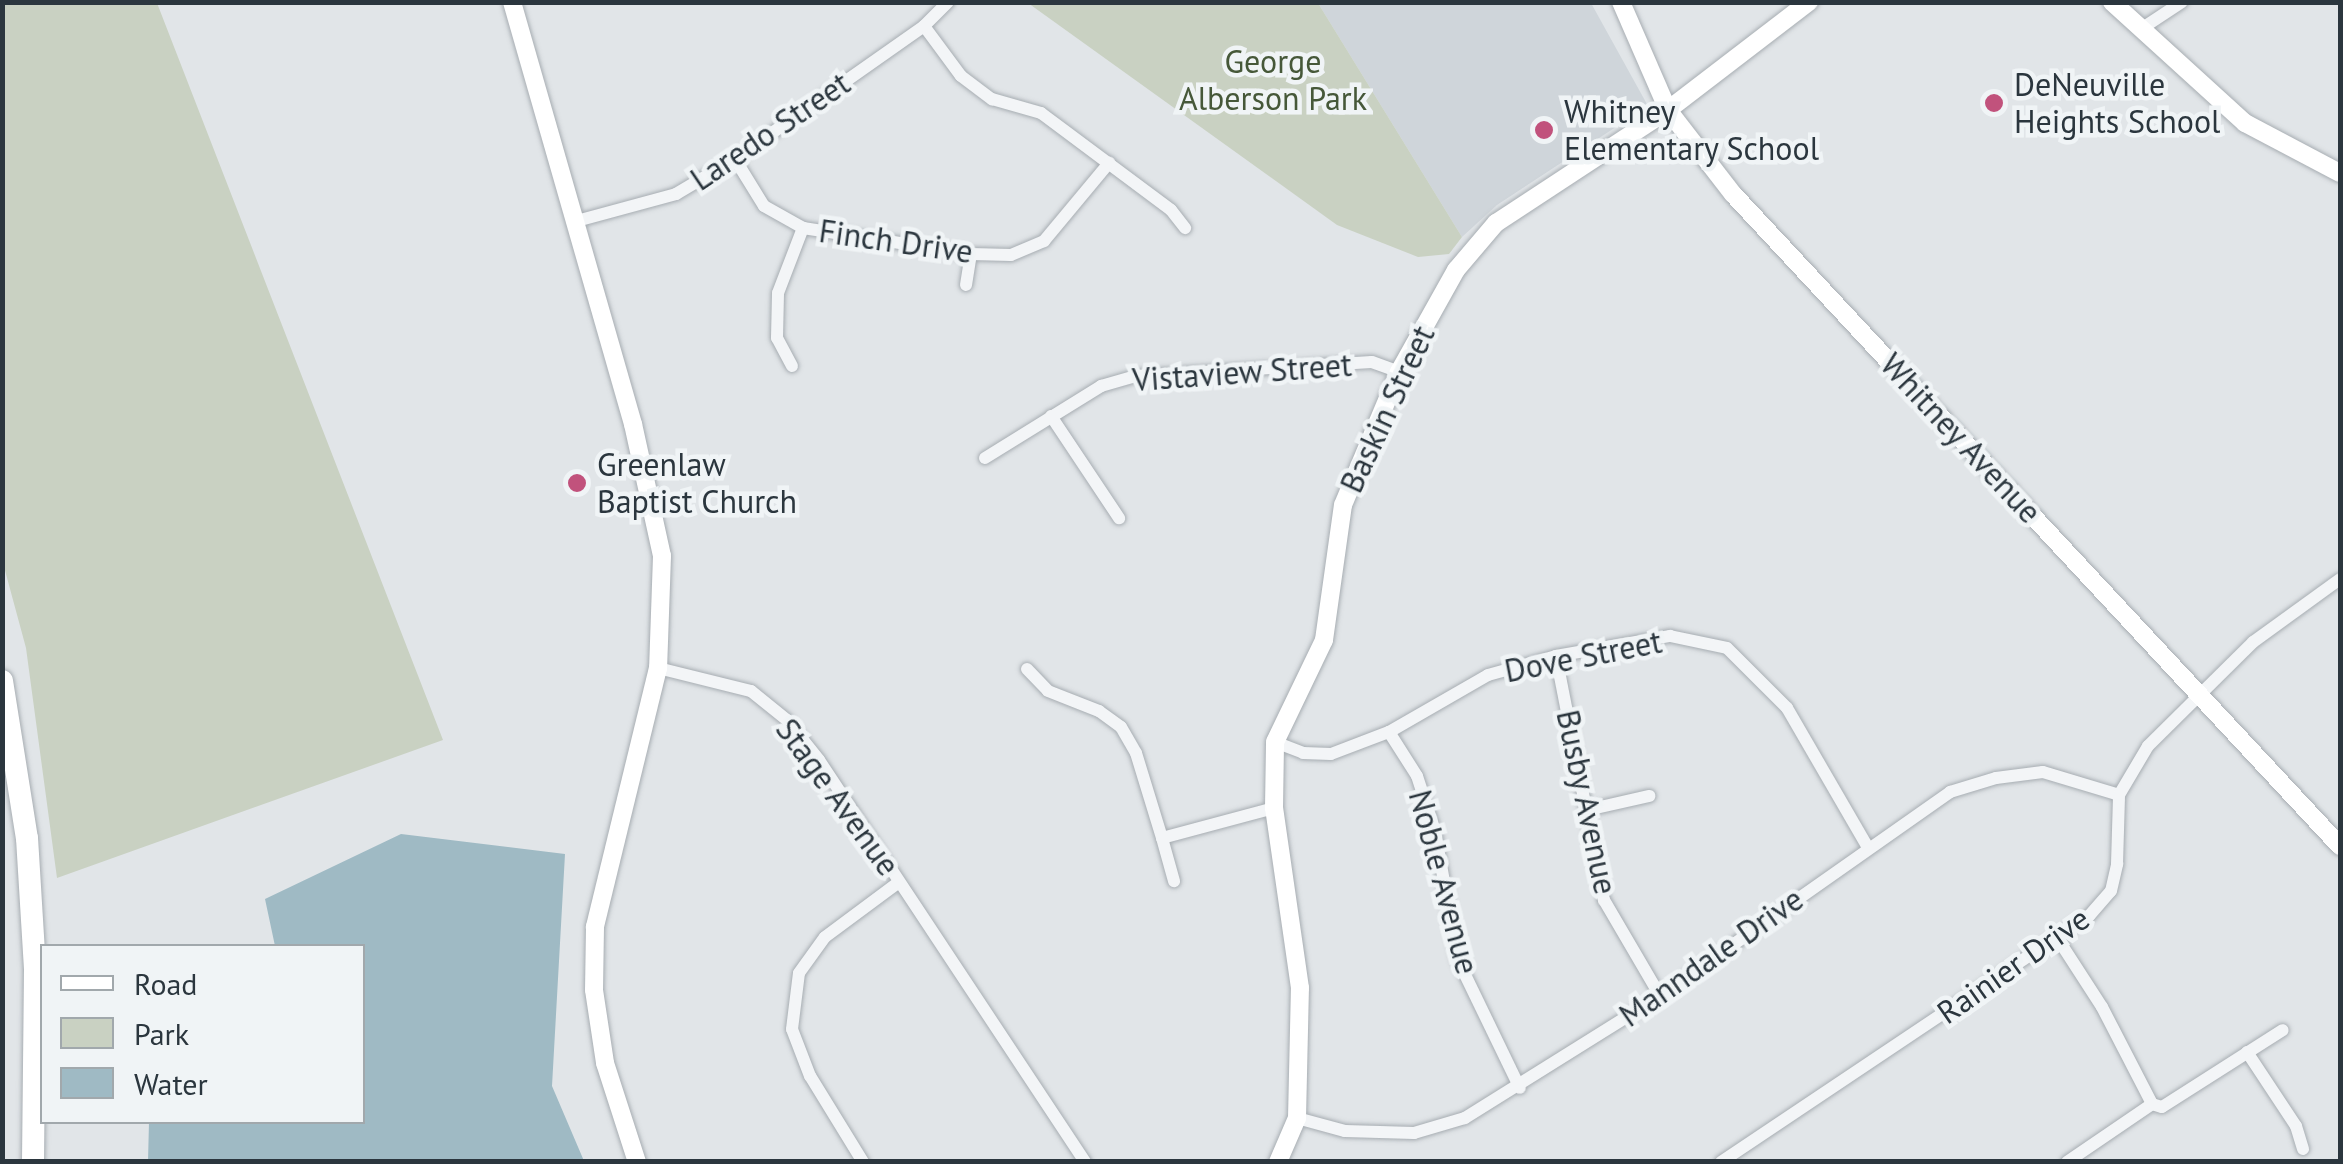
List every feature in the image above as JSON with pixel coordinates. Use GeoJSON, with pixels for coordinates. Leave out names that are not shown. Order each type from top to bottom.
{"type":"FeatureCollection","features":[{"type":"Feature","properties":{"kind":"highway"},"geometry":{"type":"LineString","coordinates":[[2,681],[26,838],[35,970],[34,1162]]}},
{"type":"Feature","properties":{"kind":"main road"},"geometry":{"type":"LineString","coordinates":[[512,2],[653,500],[662,556],[658,668],[595,926],[594,990],[605,1063],[637,1162]]}},
{"type":"Feature","properties":{"kind":"main road","name":"Whitney Avenue"},"geometry":{"type":"LineString","coordinates":[[1621,2],[1668,110],[1733,194],[2340,846]]}},
{"type":"Feature","properties":{"kind":"main road","name":"Baskin Street"},"geometry":{"type":"LineString","coordinates":[[1278,1162],[1297,1118],[1300,988],[1274,808],[1276,742],[1324,640],[1343,505],[1399,372],[1456,270],[1496,224],[1668,110],[1810,2]]}},
{"type":"Feature","properties":{"kind":"main road"},"geometry":{"type":"LineString","coordinates":[[2112,2],[2246,123],[2340,174]]}},
{"type":"Feature","properties":{"kind":"street","name":"Laredo Street"},"geometry":{"type":"LineString","coordinates":[[573,222],[676,194],[735,159],[924,26],[948,2]]}},
{"type":"Feature","properties":{"kind":"street"},"geometry":{"type":"LineString","coordinates":[[2141,30],[2182,2]]}},
{"type":"Feature","properties":{"kind":"street"},"geometry":{"type":"LineString","coordinates":[[924,26],[961,76],[992,99],[1041,113],[1171,210],[1185,228]]}},
{"type":"Feature","properties":{"kind":"street","name":"Finch Drive"},"geometry":{"type":"LineString","coordinates":[[735,159],[764,206],[803,228],[971,254],[1012,255],[1044,242],[1109,163]]}},
{"type":"Feature","properties":{"kind":"street"},"geometry":{"type":"LineString","coordinates":[[792,366],[777,338],[778,293],[803,228]]}},
{"type":"Feature","properties":{"kind":"street"},"geometry":{"type":"LineString","coordinates":[[966,285],[971,254]]}},
{"type":"Feature","properties":{"kind":"street","name":"Vistaview Street"},"geometry":{"type":"LineString","coordinates":[[985,458],[1101,386],[1137,376],[1372,362],[1399,372]]}},
{"type":"Feature","properties":{"kind":"street"},"geometry":{"type":"LineString","coordinates":[[1051,416],[1119,518]]}},
{"type":"Feature","properties":{"kind":"street","name":"Rainier Drive"},"geometry":{"type":"LineString","coordinates":[[1720,1162],[2089,916],[2111,891],[2117,864],[2119,796],[2148,746],[2252,642],[2340,579]]}},
{"type":"Feature","properties":{"kind":"street","name":"Dove Street"},"geometry":{"type":"LineString","coordinates":[[1276,742],[1303,753],[1330,754],[1389,732],[1488,674],[1556,656],[1670,636],[1726,648],[1788,708],[1867,846]]}},
{"type":"Feature","properties":{"kind":"street","name":"Busby Avenue"},"geometry":{"type":"LineString","coordinates":[[1556,656],[1604,900],[1660,996]]}},
{"type":"Feature","properties":{"kind":"street","name":"Stage Avenue"},"geometry":{"type":"LineString","coordinates":[[658,668],[752,691],[787,720],[819,760],[1085,1162]]}},
{"type":"Feature","properties":{"kind":"street"},"geometry":{"type":"LineString","coordinates":[[1028,669],[1048,691],[1099,711],[1121,728],[1136,754],[1174,881]]}},
{"type":"Feature","properties":{"kind":"street","name":"Noble Avenue"},"geometry":{"type":"LineString","coordinates":[[1389,732],[1418,776],[1435,831],[1458,960],[1520,1088]]}},
{"type":"Feature","properties":{"kind":"street","name":"Manndale Drive"},"geometry":{"type":"LineString","coordinates":[[1297,1118],[1345,1131],[1414,1133],[1465,1118],[1520,1088],[1660,996],[1867,846],[1950,792],[1996,778],[2043,772],[2119,796]]}},
{"type":"Feature","properties":{"kind":"street"},"geometry":{"type":"LineString","coordinates":[[1587,810],[1649,796]]}},
{"type":"Feature","properties":{"kind":"street"},"geometry":{"type":"LineString","coordinates":[[1162,838],[1274,808]]}},
{"type":"Feature","properties":{"kind":"street"},"geometry":{"type":"LineString","coordinates":[[862,1162],[810,1076],[792,1029],[796,992],[799,973],[825,937],[899,882]]}},
{"type":"Feature","properties":{"kind":"street"},"geometry":{"type":"LineString","coordinates":[[2058,939],[2102,1007],[2152,1104],[2162,1107],[2283,1030]]}},
{"type":"Feature","properties":{"kind":"street"},"geometry":{"type":"LineString","coordinates":[[2246,1052],[2296,1126],[2303,1149]]}},
{"type":"Feature","properties":{"kind":"street"},"geometry":{"type":"LineString","coordinates":[[2067,1162],[2152,1104]]}},
{"type":"Feature","properties":{"kind":"shaded area"},"geometry":{"type":"Polygon","coordinates":[[[1318,3],[1591,3],[1648,106],[1497,205],[1462,237],[1318,3]]]}},
{"type":"Feature","properties":{"kind":"green space"},"geometry":{"type":"Polygon","coordinates":[[[2,3],[157,3],[443,740],[57,878],[26,648],[3,563],[2,3]]]}},
{"type":"Feature","properties":{"kind":"green space","name":"George Alberson Park"},"geometry":{"type":"Polygon","coordinates":[[[1028,3],[1318,3],[1462,237],[1449,254],[1418,257],[1337,225],[1028,3]]]}},
{"type":"Feature","properties":{"kind":"water"},"geometry":{"type":"Polygon","coordinates":[[[401,834],[565,854],[552,1086],[584,1161],[148,1161],[149,1124],[365,1124],[365,944],[275,944],[265,899],[401,834]]]}},
{"type":"Feature","properties":{"kind":"place","name":"DeNeuville Heights School"},"geometry":{"type":"Point","coordinates":[1994,103]}},
{"type":"Feature","properties":{"kind":"place","name":"Whitney Elementary School"},"geometry":{"type":"Point","coordinates":[1544,130]}},
{"type":"Feature","properties":{"kind":"place","name":"Greenlaw Baptist Church"},"geometry":{"type":"Point","coordinates":[577,483]}}]}
